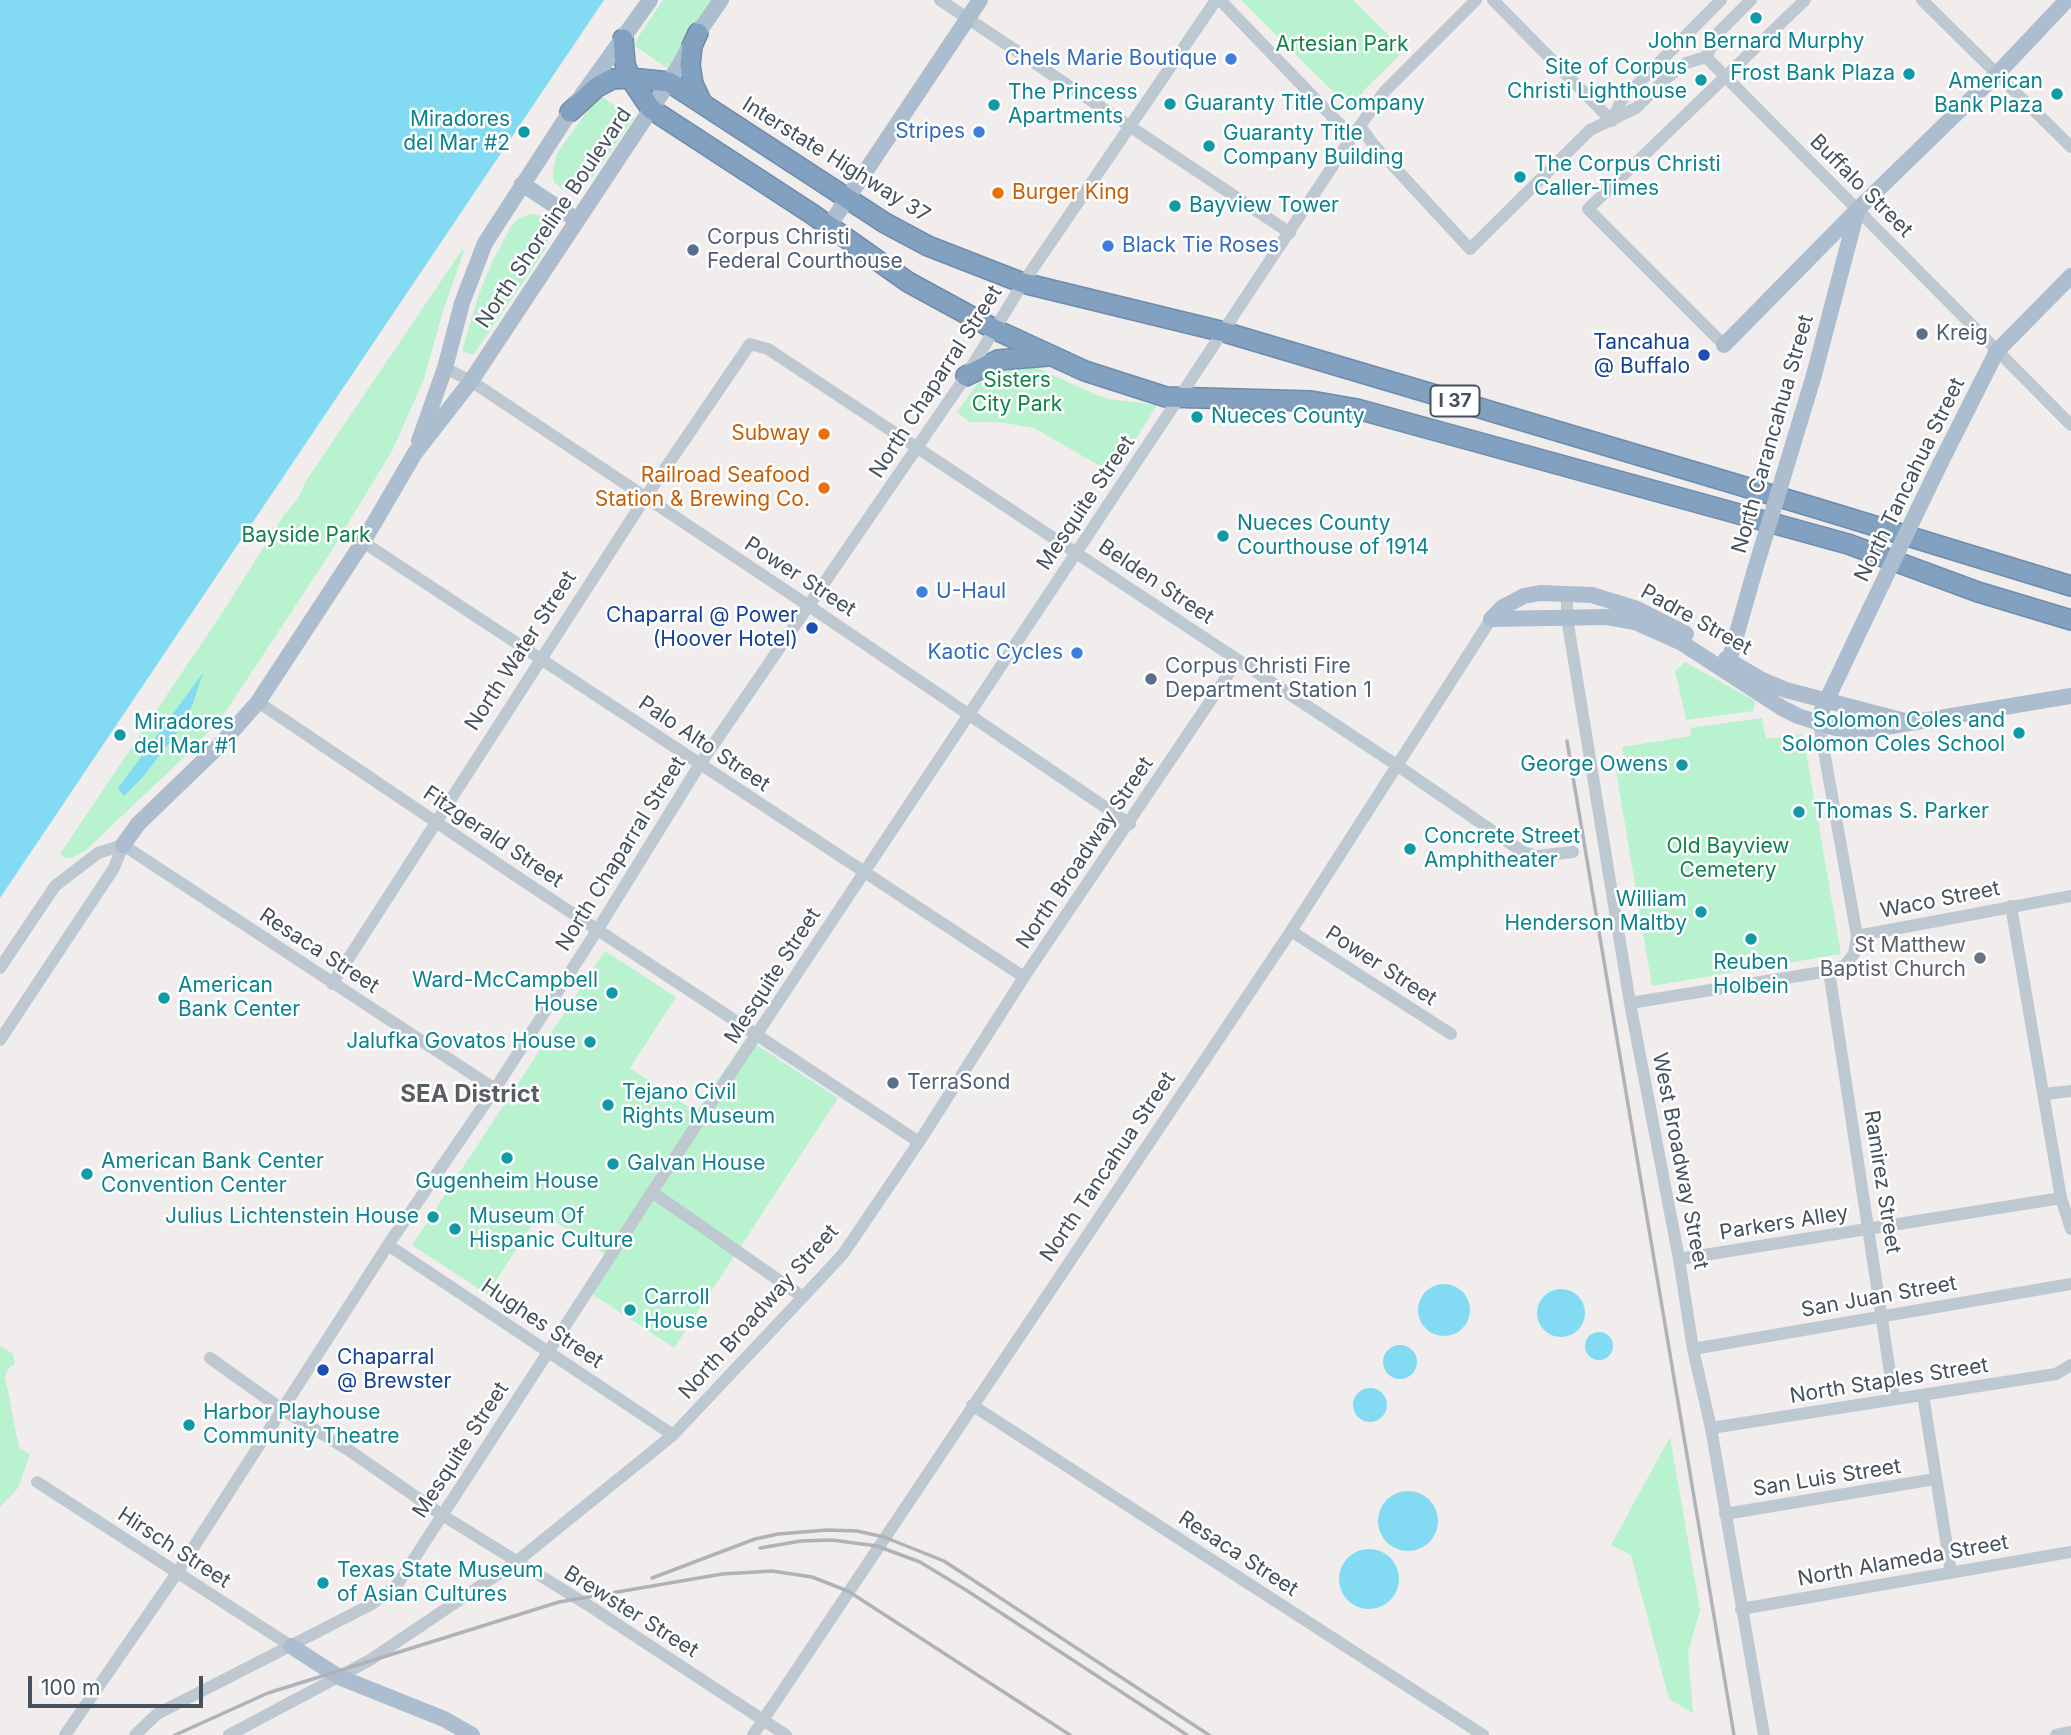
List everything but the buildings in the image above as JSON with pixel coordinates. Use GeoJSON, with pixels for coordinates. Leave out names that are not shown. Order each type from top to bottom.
{"type":"FeatureCollection","features":[{"type":"Feature","properties":{"kind":"highway"},"geometry":{"type":"LineString","coordinates":[[698,33],[692,46],[690,65],[693,84],[702,103]]}},
{"type":"Feature","properties":{"kind":"highway"},"geometry":{"type":"LineString","coordinates":[[624,39],[625,64],[629,78],[651,109],[829,226],[908,282],[996,330],[1085,371],[1177,396]]}},
{"type":"Feature","properties":{"kind":"highway","name":"Interstate Highway 37"},"geometry":{"type":"LineString","coordinates":[[570,112],[597,87],[612,79],[670,80],[885,223],[928,246],[1023,283],[1224,332]]}},
{"type":"Feature","properties":{"kind":"highway","name":"I 37"},"geometry":{"type":"LineString","coordinates":[[1224,332],[2071,586]]}},
{"type":"Feature","properties":{"kind":"highway"},"geometry":{"type":"LineString","coordinates":[[966,376],[998,359],[1053,356]]}},
{"type":"Feature","properties":{"kind":"highway","name":"I 37"},"geometry":{"type":"LineString","coordinates":[[1177,396],[1311,401],[1357,409],[1848,544],[2022,606],[2071,620]]}},
{"type":"Feature","properties":{"kind":"highway"},"geometry":{"type":"LineString","coordinates":[[2015,569],[2071,581]]}},
{"type":"Feature","properties":{"kind":"highway"},"geometry":{"type":"LineString","coordinates":[[2022,606],[2071,630]]}},
{"type":"Feature","properties":{"kind":"main road","name":"North Shoreline Boulevard"},"geometry":{"type":"LineString","coordinates":[[415,453],[445,368],[462,303],[485,243],[570,112],[650,0]]}},
{"type":"Feature","properties":{"kind":"main road","name":"North Shoreline Boulevard"},"geometry":{"type":"LineString","coordinates":[[123,845],[138,824],[221,744],[258,702],[363,542],[415,453],[471,381],[721,0]]}},
{"type":"Feature","properties":{"kind":"main road"},"geometry":{"type":"LineString","coordinates":[[829,226],[980,0]]}},
{"type":"Feature","properties":{"kind":"main road","name":"North Carancahua Street"},"geometry":{"type":"LineString","coordinates":[[1724,345],[1858,209],[1997,74],[2067,0]]}},
{"type":"Feature","properties":{"kind":"main road"},"geometry":{"type":"LineString","coordinates":[[522,184],[577,220]]}},
{"type":"Feature","properties":{"kind":"main road","name":"North Carancahua Street"},"geometry":{"type":"LineString","coordinates":[[1727,666],[1814,375],[1858,209]]}},
{"type":"Feature","properties":{"kind":"main road","name":"North Tancahua Street"},"geometry":{"type":"LineString","coordinates":[[1819,723],[1825,702],[1997,351],[2071,276]]}},
{"type":"Feature","properties":{"kind":"main road","name":"Padre Street"},"geometry":{"type":"LineString","coordinates":[[1491,619],[1503,607],[1524,596],[1540,593],[1567,593],[1613,600],[1683,632],[1782,708],[1835,728],[1857,730],[1911,723],[2071,696]]}},
{"type":"Feature","properties":{"kind":"main road","name":"Padre Street"},"geometry":{"type":"LineString","coordinates":[[1491,619],[1607,618],[1635,622],[1727,666],[1786,690],[1911,723]]}},
{"type":"Feature","properties":{"kind":"main road"},"geometry":{"type":"LineString","coordinates":[[291,1646],[339,1677],[444,1719],[472,1735]]}},
{"type":"Feature","properties":{"kind":"street"},"geometry":{"type":"LineString","coordinates":[[940,0],[1290,233]]}},
{"type":"Feature","properties":{"kind":"street"},"geometry":{"type":"LineString","coordinates":[[1218,0],[1356,132],[1373,144],[1470,249],[1590,130],[1636,108],[1686,63],[1706,57],[1719,33],[1751,0]]}},
{"type":"Feature","properties":{"kind":"street","name":"North Chaparral Street"},"geometry":{"type":"LineString","coordinates":[[66,1734],[177,1573],[388,1245],[495,1089],[700,764],[966,376],[1023,283],[1218,0]]}},
{"type":"Feature","properties":{"kind":"street","name":"Mesquite Street"},"geometry":{"type":"LineString","coordinates":[[135,1735],[158,1714],[372,1604],[397,1585],[652,1192],[970,715],[1177,396],[1224,332],[1356,132],[1384,92],[1476,0]]}},
{"type":"Feature","properties":{"kind":"street"},"geometry":{"type":"LineString","coordinates":[[1493,0],[1612,121]]}},
{"type":"Feature","properties":{"kind":"street"},"geometry":{"type":"LineString","coordinates":[[1612,121],[1621,101],[1721,0]]}},
{"type":"Feature","properties":{"kind":"street"},"geometry":{"type":"LineString","coordinates":[[1724,345],[1588,209],[1805,0]]}},
{"type":"Feature","properties":{"kind":"street"},"geometry":{"type":"LineString","coordinates":[[1922,0],[2071,148]]}},
{"type":"Feature","properties":{"kind":"street","name":"Buffalo Street"},"geometry":{"type":"LineString","coordinates":[[1706,57],[2071,425]]}},
{"type":"Feature","properties":{"kind":"street","name":"Belden Street"},"geometry":{"type":"LineString","coordinates":[[750,344],[768,349],[916,449],[1077,552],[1398,765],[1523,852],[1537,856],[1573,852]]}},
{"type":"Feature","properties":{"kind":"street","name":"North Water Street"},"geometry":{"type":"LineString","coordinates":[[332,984],[645,499],[750,344]]}},
{"type":"Feature","properties":{"kind":"street","name":"Power Street"},"geometry":{"type":"LineString","coordinates":[[445,368],[471,381],[809,606],[1130,824]]}},
{"type":"Feature","properties":{"kind":"street","name":"Palo Alto Street"},"geometry":{"type":"LineString","coordinates":[[363,542],[1024,977]]}},
{"type":"Feature","properties":{"kind":"street","name":"West Broadway Street"},"geometry":{"type":"LineString","coordinates":[[1567,593],[1567,618],[1630,1003],[1679,1259],[1693,1349],[1711,1428],[1764,1735]]}},
{"type":"Feature","properties":{"kind":"street","name":"North Tancahua Street"},"geometry":{"type":"LineString","coordinates":[[752,1735],[1135,1166],[1491,619]]}},
{"type":"Feature","properties":{"kind":"street","name":"North Broadway Street"},"geometry":{"type":"LineString","coordinates":[[229,1735],[370,1660],[516,1562],[673,1435],[803,1297],[843,1254],[919,1142],[1024,977],[1130,824],[1238,660]]}},
{"type":"Feature","properties":{"kind":"street","name":"Fitzgerald Street"},"geometry":{"type":"LineString","coordinates":[[258,702],[919,1142]]}},
{"type":"Feature","properties":{"kind":"street"},"geometry":{"type":"LineString","coordinates":[[1819,723],[1857,936]]}},
{"type":"Feature","properties":{"kind":"street","name":"North Shoreline Boulevard"},"geometry":{"type":"LineString","coordinates":[[0,968],[55,886],[99,853],[123,845]]}},
{"type":"Feature","properties":{"kind":"street","name":"North Shoreline Boulevard"},"geometry":{"type":"LineString","coordinates":[[0,1040],[114,868],[123,845]]}},
{"type":"Feature","properties":{"kind":"street","name":"Resaca Street"},"geometry":{"type":"LineString","coordinates":[[123,845],[495,1089]]}},
{"type":"Feature","properties":{"kind":"street","name":"Waco Street"},"geometry":{"type":"LineString","coordinates":[[1630,1003],[1829,971],[1845,965],[1854,954],[1857,936],[2071,896]]}},
{"type":"Feature","properties":{"kind":"street"},"geometry":{"type":"LineString","coordinates":[[2011,906],[2061,1198],[2071,1229]]}},
{"type":"Feature","properties":{"kind":"street","name":"Power Street"},"geometry":{"type":"LineString","coordinates":[[1291,930],[1451,1034]]}},
{"type":"Feature","properties":{"kind":"street","name":"Ramirez Street"},"geometry":{"type":"LineString","coordinates":[[1829,971],[1894,1399]]}},
{"type":"Feature","properties":{"kind":"street"},"geometry":{"type":"LineString","coordinates":[[2045,1094],[2071,1091]]}},
{"type":"Feature","properties":{"kind":"street"},"geometry":{"type":"LineString","coordinates":[[652,1192],[803,1297]]}},
{"type":"Feature","properties":{"kind":"street","name":"Parkers Alley"},"geometry":{"type":"LineString","coordinates":[[1679,1259],[2061,1198]]}},
{"type":"Feature","properties":{"kind":"street","name":"Hughes Street"},"geometry":{"type":"LineString","coordinates":[[388,1245],[673,1435]]}},
{"type":"Feature","properties":{"kind":"street","name":"San Juan Street"},"geometry":{"type":"LineString","coordinates":[[1693,1349],[2071,1283]]}},
{"type":"Feature","properties":{"kind":"street","name":"Brewster Street"},"geometry":{"type":"LineString","coordinates":[[210,1358],[283,1410],[350,1451],[442,1515],[591,1607],[786,1735]]}},
{"type":"Feature","properties":{"kind":"street","name":"North Staples Street"},"geometry":{"type":"LineString","coordinates":[[1711,1428],[2056,1374],[2071,1365]]}},
{"type":"Feature","properties":{"kind":"street"},"geometry":{"type":"LineString","coordinates":[[1923,1395],[1951,1572]]}},
{"type":"Feature","properties":{"kind":"street","name":"Resaca Street"},"geometry":{"type":"LineString","coordinates":[[972,1405],[1483,1735]]}},
{"type":"Feature","properties":{"kind":"street","name":"San Luis Street"},"geometry":{"type":"LineString","coordinates":[[1725,1514],[1935,1479]]}},
{"type":"Feature","properties":{"kind":"street","name":"Hirsch Street"},"geometry":{"type":"LineString","coordinates":[[37,1482],[291,1646]]}},
{"type":"Feature","properties":{"kind":"street","name":"North Alameda Street"},"geometry":{"type":"LineString","coordinates":[[1741,1609],[2071,1552]]}},
{"type":"Feature","properties":{"kind":"street"},"geometry":{"type":"LineString","coordinates":[[2056,1735],[2071,1732]]}},
{"type":"Feature","properties":{"kind":"green space"},"geometry":{"type":"Polygon","coordinates":[[[663,0],[712,0],[667,68],[635,46],[663,0]]]}},
{"type":"Feature","properties":{"kind":"green space","name":"Artesian Park"},"geometry":{"type":"Polygon","coordinates":[[[1241,0],[1353,0],[1404,51],[1367,87],[1350,108],[1241,0]]]}},
{"type":"Feature","properties":{"kind":"green space"},"geometry":{"type":"Polygon","coordinates":[[[599,95],[634,118],[589,182],[576,191],[566,192],[554,182],[553,169],[557,153],[599,95]]]}},
{"type":"Feature","properties":{"kind":"green space"},"geometry":{"type":"Polygon","coordinates":[[[531,214],[539,215],[545,220],[548,241],[545,250],[473,355],[462,351],[492,262],[512,225],[519,218],[531,214]]]}},
{"type":"Feature","properties":{"kind":"green space","name":"Bayside Park"},"geometry":{"type":"Polygon","coordinates":[[[462,250],[464,251],[424,379],[393,449],[329,555],[226,711],[198,744],[87,849],[74,857],[65,858],[60,854],[462,250]]]}},
{"type":"Feature","properties":{"kind":"green space","name":"Sisters City Park"},"geometry":{"type":"Polygon","coordinates":[[[1027,363],[1096,395],[1157,405],[1114,474],[1034,428],[999,422],[970,422],[957,412],[981,379],[993,368],[1027,363]]]}},
{"type":"Feature","properties":{"kind":"green space"},"geometry":{"type":"Polygon","coordinates":[[[1685,662],[1755,701],[1753,711],[1686,720],[1675,671],[1685,662]]]}},
{"type":"Feature","properties":{"kind":"green space","name":"Old Bayview Cemetery"},"geometry":{"type":"Polygon","coordinates":[[[1762,718],[1766,739],[1803,734],[1841,954],[1652,986],[1615,764],[1625,763],[1622,747],[1691,736],[1690,728],[1762,718]]]}},
{"type":"Feature","properties":{"kind":"green space"},"geometry":{"type":"Polygon","coordinates":[[[605,951],[676,997],[630,1068],[696,1112],[746,1038],[838,1098],[674,1348],[589,1292],[610,1258],[541,1212],[487,1294],[412,1245],[605,951]]]}},
{"type":"Feature","properties":{"kind":"green space"},"geometry":{"type":"Polygon","coordinates":[[[0,1346],[13,1354],[15,1364],[8,1369],[5,1376],[19,1448],[30,1454],[18,1488],[0,1507],[0,1346]]]}},
{"type":"Feature","properties":{"kind":"green space"},"geometry":{"type":"Polygon","coordinates":[[[1670,1437],[1700,1610],[1688,1652],[1693,1713],[1669,1699],[1631,1555],[1611,1545],[1670,1437]]]}},
{"type":"Feature","properties":{"kind":"water"},"geometry":{"type":"Polygon","coordinates":[[[0,0],[604,0],[0,898],[0,0]]]}},
{"type":"Feature","properties":{"kind":"water"},"geometry":{"type":"Polygon","coordinates":[[[203,673],[192,706],[176,734],[143,777],[124,796],[118,788],[203,673]]]}},
{"type":"Feature","properties":{"kind":"water"},"geometry":{"type":"Polygon","coordinates":[[[1444,1284],[1463,1291],[1470,1310],[1463,1329],[1444,1336],[1425,1329],[1418,1310],[1425,1291],[1444,1284]]]}},
{"type":"Feature","properties":{"kind":"water"},"geometry":{"type":"Polygon","coordinates":[[[1561,1289],[1578,1296],[1585,1313],[1578,1330],[1561,1337],[1544,1330],[1537,1313],[1544,1296],[1561,1289]]]}},
{"type":"Feature","properties":{"kind":"water"},"geometry":{"type":"Polygon","coordinates":[[[1599,1332],[1609,1336],[1613,1346],[1609,1356],[1599,1360],[1589,1356],[1585,1346],[1589,1336],[1599,1332]]]}},
{"type":"Feature","properties":{"kind":"water"},"geometry":{"type":"Polygon","coordinates":[[[1400,1345],[1412,1350],[1417,1362],[1412,1374],[1400,1379],[1388,1374],[1383,1362],[1388,1350],[1400,1345]]]}},
{"type":"Feature","properties":{"kind":"water"},"geometry":{"type":"Polygon","coordinates":[[[1370,1388],[1382,1393],[1387,1405],[1382,1417],[1370,1422],[1358,1417],[1353,1405],[1358,1393],[1370,1388]]]}},
{"type":"Feature","properties":{"kind":"water"},"geometry":{"type":"Polygon","coordinates":[[[1408,1491],[1429,1500],[1438,1521],[1429,1542],[1408,1551],[1387,1542],[1378,1521],[1387,1500],[1408,1491]]]}},
{"type":"Feature","properties":{"kind":"water"},"geometry":{"type":"Polygon","coordinates":[[[1369,1549],[1390,1558],[1399,1579],[1390,1600],[1369,1609],[1348,1600],[1339,1579],[1348,1558],[1369,1549]]]}},
{"type":"Feature","properties":{"kind":"railway"},"geometry":{"type":"LineString","coordinates":[[1567,741],[1734,1735]]}},
{"type":"Feature","properties":{"kind":"railway"},"geometry":{"type":"LineString","coordinates":[[652,1578],[755,1539],[778,1534],[827,1530],[857,1531],[884,1537],[944,1561],[1209,1735]]}},
{"type":"Feature","properties":{"kind":"railway"},"geometry":{"type":"LineString","coordinates":[[760,1548],[801,1541],[832,1540],[877,1546],[920,1562],[1187,1735]]}},
{"type":"Feature","properties":{"kind":"railway"},"geometry":{"type":"LineString","coordinates":[[175,1735],[268,1693],[559,1602],[722,1574],[772,1571],[812,1577],[848,1591],[1070,1735]]}},
{"type":"Feature","properties":{"kind":"place","name":"John Bernard Murphy"},"geometry":{"type":"Point","coordinates":[1756,18]}},
{"type":"Feature","properties":{"kind":"place","name":"Chels Marie Boutique"},"geometry":{"type":"Point","coordinates":[1231,59]}},
{"type":"Feature","properties":{"kind":"place","name":"Frost Bank Plaza"},"geometry":{"type":"Point","coordinates":[1909,74]}},
{"type":"Feature","properties":{"kind":"place","name":"Site of Corpus Christi Lighthouse"},"geometry":{"type":"Point","coordinates":[1701,80]}},
{"type":"Feature","properties":{"kind":"place","name":"American Bank Plaza"},"geometry":{"type":"Point","coordinates":[2057,94]}},
{"type":"Feature","properties":{"kind":"place","name":"Guaranty Title Company"},"geometry":{"type":"Point","coordinates":[1170,104]}},
{"type":"Feature","properties":{"kind":"place","name":"The Princess Apartments"},"geometry":{"type":"Point","coordinates":[994,105]}},
{"type":"Feature","properties":{"kind":"place","name":"Miradores del Mar #2"},"geometry":{"type":"Point","coordinates":[524,132]}},
{"type":"Feature","properties":{"kind":"place","name":"Stripes"},"geometry":{"type":"Point","coordinates":[979,132]}},
{"type":"Feature","properties":{"kind":"place","name":"Guaranty Title Company Building"},"geometry":{"type":"Point","coordinates":[1209,146]}},
{"type":"Feature","properties":{"kind":"place","name":"The Corpus Christi Caller-Times"},"geometry":{"type":"Point","coordinates":[1520,177]}},
{"type":"Feature","properties":{"kind":"place","name":"Burger King"},"geometry":{"type":"Point","coordinates":[998,193]}},
{"type":"Feature","properties":{"kind":"place","name":"Bayview Tower"},"geometry":{"type":"Point","coordinates":[1175,206]}},
{"type":"Feature","properties":{"kind":"place","name":"Black Tie Roses"},"geometry":{"type":"Point","coordinates":[1108,246]}},
{"type":"Feature","properties":{"kind":"place","name":"Corpus Christi Federal Courthouse"},"geometry":{"type":"Point","coordinates":[693,250]}},
{"type":"Feature","properties":{"kind":"place","name":"Kreig"},"geometry":{"type":"Point","coordinates":[1922,334]}},
{"type":"Feature","properties":{"kind":"place","name":"Tancahua @ Buffalo"},"geometry":{"type":"Point","coordinates":[1704,355]}},
{"type":"Feature","properties":{"kind":"place","name":"Nueces County"},"geometry":{"type":"Point","coordinates":[1197,417]}},
{"type":"Feature","properties":{"kind":"place","name":"Subway"},"geometry":{"type":"Point","coordinates":[824,434]}},
{"type":"Feature","properties":{"kind":"place","name":"Railroad Seafood Station & Brewing Co."},"geometry":{"type":"Point","coordinates":[824,488]}},
{"type":"Feature","properties":{"kind":"place","name":"Nueces County Courthouse of 1914"},"geometry":{"type":"Point","coordinates":[1223,536]}},
{"type":"Feature","properties":{"kind":"place","name":"U-Haul"},"geometry":{"type":"Point","coordinates":[922,592]}},
{"type":"Feature","properties":{"kind":"place","name":"Chaparral @ Power (Hoover Hotel)"},"geometry":{"type":"Point","coordinates":[812,628]}},
{"type":"Feature","properties":{"kind":"place","name":"Kaotic Cycles"},"geometry":{"type":"Point","coordinates":[1077,653]}},
{"type":"Feature","properties":{"kind":"place","name":"Corpus Christi Fire Department Station 1"},"geometry":{"type":"Point","coordinates":[1151,679]}},
{"type":"Feature","properties":{"kind":"place","name":"Solomon Coles and Solomon Coles School"},"geometry":{"type":"Point","coordinates":[2019,733]}},
{"type":"Feature","properties":{"kind":"place","name":"Miradores del Mar #1"},"geometry":{"type":"Point","coordinates":[120,735]}},
{"type":"Feature","properties":{"kind":"place","name":"George Owens"},"geometry":{"type":"Point","coordinates":[1682,765]}},
{"type":"Feature","properties":{"kind":"place","name":"Thomas S. Parker"},"geometry":{"type":"Point","coordinates":[1799,812]}},
{"type":"Feature","properties":{"kind":"place","name":"Concrete Street Amphitheater"},"geometry":{"type":"Point","coordinates":[1410,849]}},
{"type":"Feature","properties":{"kind":"place","name":"William Henderson Maltby"},"geometry":{"type":"Point","coordinates":[1701,912]}},
{"type":"Feature","properties":{"kind":"place","name":"Reuben Holbein"},"geometry":{"type":"Point","coordinates":[1751,939]}},
{"type":"Feature","properties":{"kind":"place","name":"St Matthew Baptist Church"},"geometry":{"type":"Point","coordinates":[1980,958]}},
{"type":"Feature","properties":{"kind":"place","name":"Ward-McCampbell House"},"geometry":{"type":"Point","coordinates":[612,993]}},
{"type":"Feature","properties":{"kind":"place","name":"American Bank Center"},"geometry":{"type":"Point","coordinates":[164,998]}},
{"type":"Feature","properties":{"kind":"place","name":"Jalufka Govatos House"},"geometry":{"type":"Point","coordinates":[590,1042]}},
{"type":"Feature","properties":{"kind":"place","name":"TerraSond"},"geometry":{"type":"Point","coordinates":[893,1083]}},
{"type":"Feature","properties":{"kind":"place","name":"Tejano Civil Rights Museum"},"geometry":{"type":"Point","coordinates":[608,1105]}},
{"type":"Feature","properties":{"kind":"place","name":"Gugenheim House"},"geometry":{"type":"Point","coordinates":[507,1158]}},
{"type":"Feature","properties":{"kind":"place","name":"Galvan House"},"geometry":{"type":"Point","coordinates":[613,1164]}},
{"type":"Feature","properties":{"kind":"place","name":"American Bank Center Convention Center"},"geometry":{"type":"Point","coordinates":[87,1174]}},
{"type":"Feature","properties":{"kind":"place","name":"Julius Lichtenstein House"},"geometry":{"type":"Point","coordinates":[433,1217]}},
{"type":"Feature","properties":{"kind":"place","name":"Museum Of Hispanic Culture"},"geometry":{"type":"Point","coordinates":[455,1229]}},
{"type":"Feature","properties":{"kind":"place","name":"Carroll House"},"geometry":{"type":"Point","coordinates":[630,1310]}},
{"type":"Feature","properties":{"kind":"place","name":"Chaparral @ Brewster"},"geometry":{"type":"Point","coordinates":[323,1370]}},
{"type":"Feature","properties":{"kind":"place","name":"Harbor Playhouse Community Theatre"},"geometry":{"type":"Point","coordinates":[189,1425]}},
{"type":"Feature","properties":{"kind":"place","name":"Texas State Museum of Asian Cultures"},"geometry":{"type":"Point","coordinates":[323,1583]}},
{"type":"Feature","properties":{"kind":"district","name":"SEA District"},"geometry":{"type":"Point","coordinates":[470,1095]}}]}
